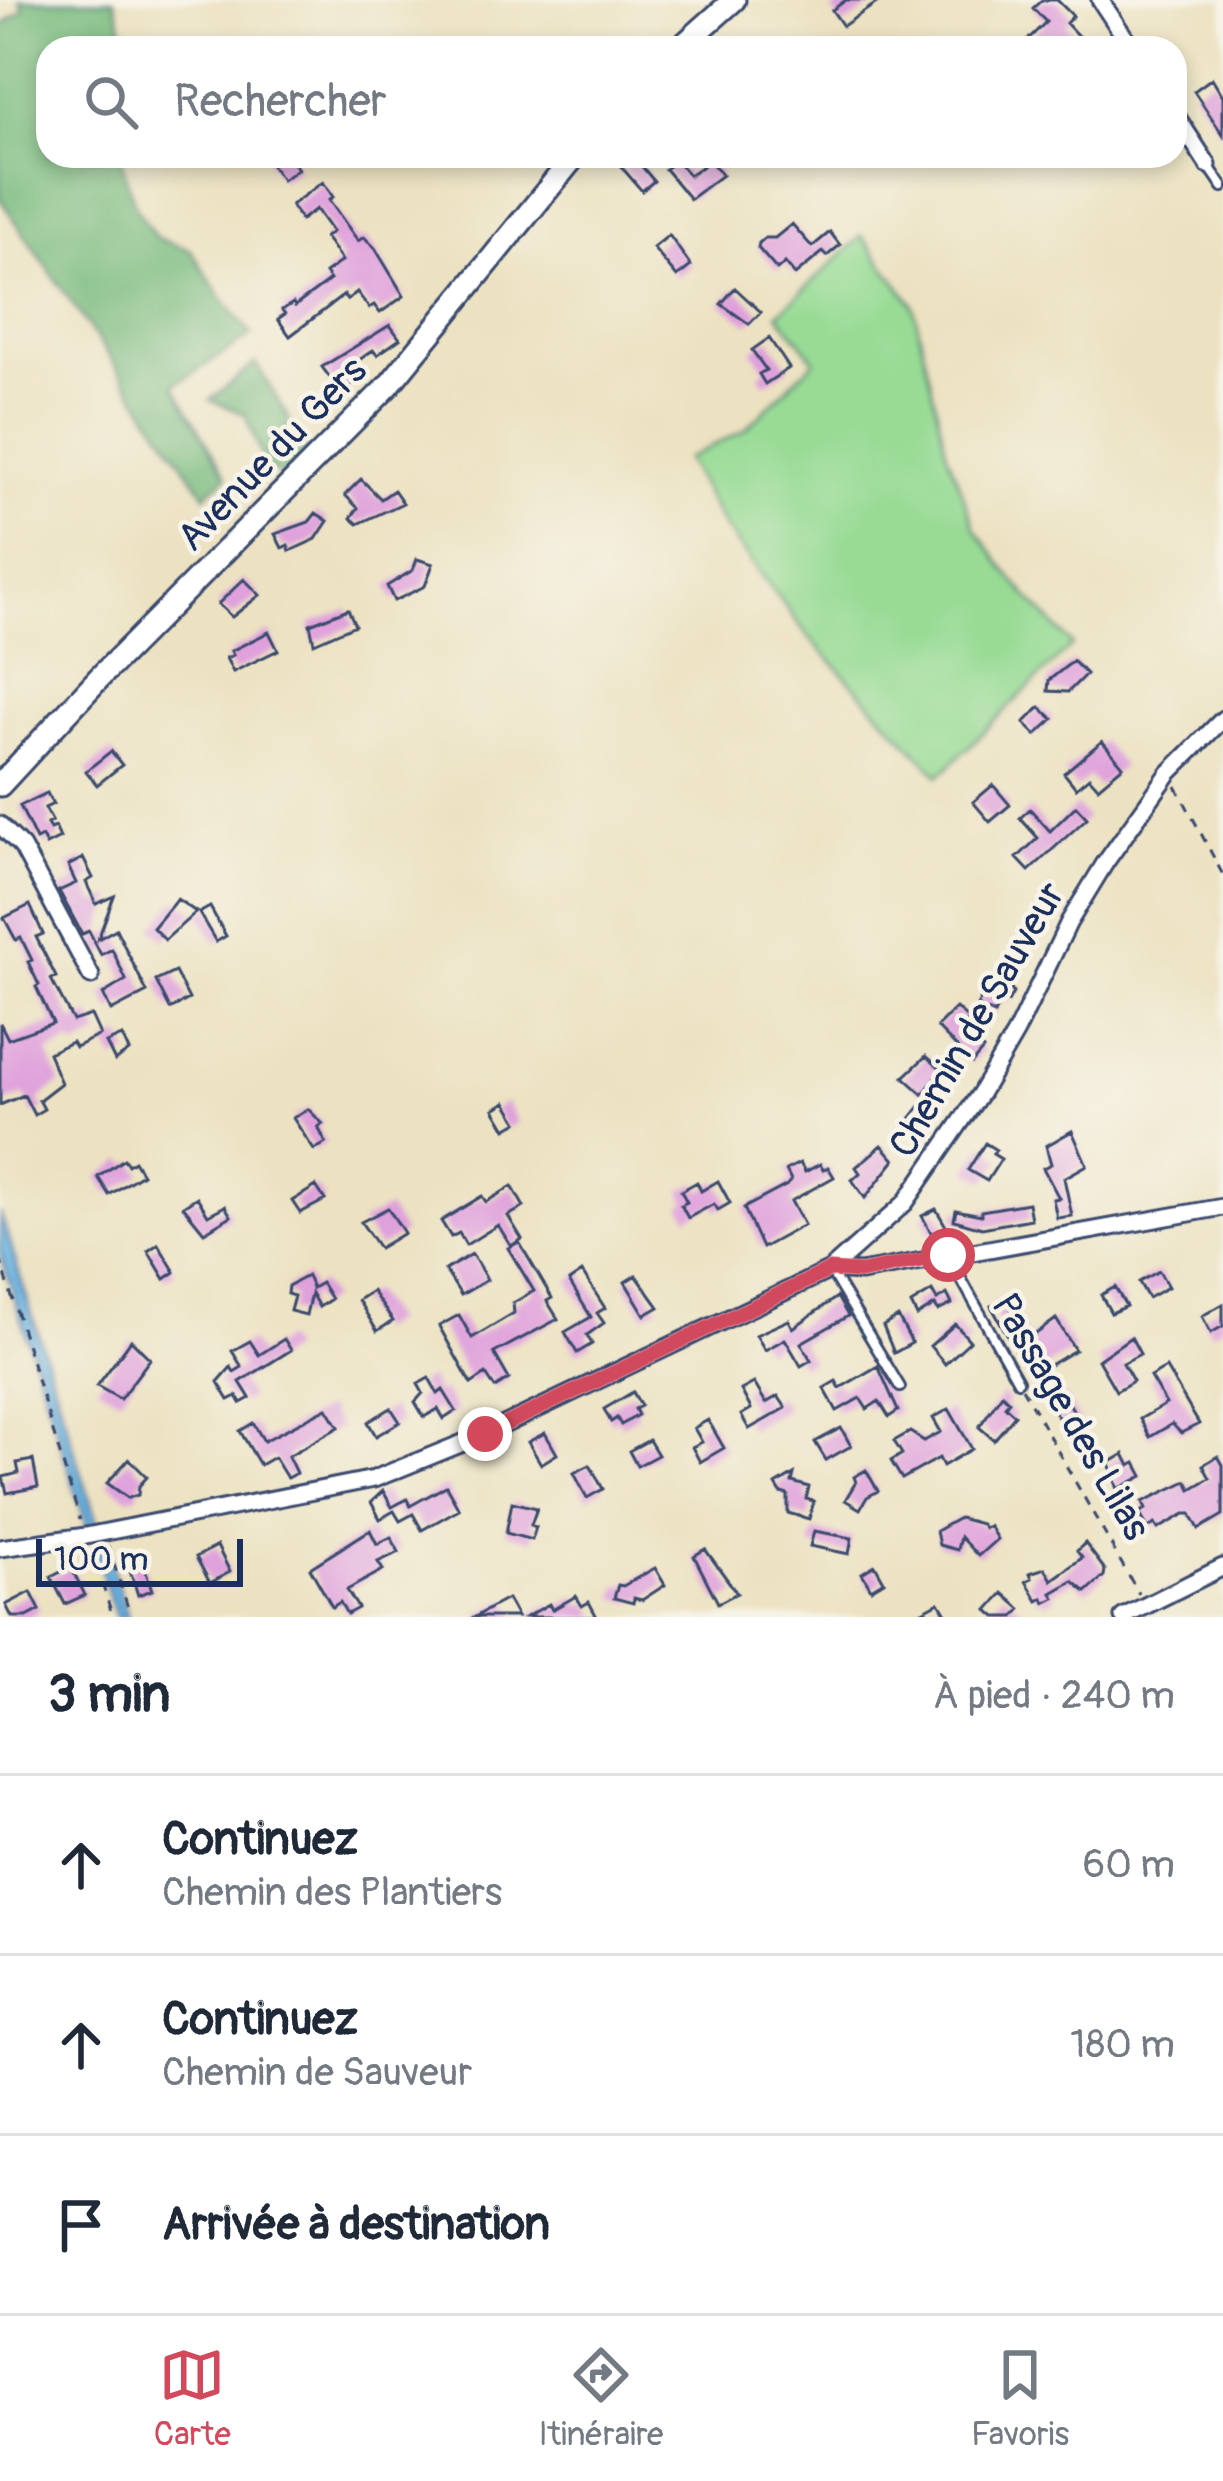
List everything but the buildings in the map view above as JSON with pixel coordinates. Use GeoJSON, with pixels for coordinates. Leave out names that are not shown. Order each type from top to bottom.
{"type":"FeatureCollection","features":[{"type":"Feature","properties":{"kind":"main road"},"geometry":{"type":"LineString","coordinates":[[694,36],[734,0]]}},
{"type":"Feature","properties":{"kind":"main road","name":"Avenue du Gers"},"geometry":{"type":"LineString","coordinates":[[0,784],[389,385],[565,168]]}},
{"type":"Feature","properties":{"kind":"street"},"geometry":{"type":"LineString","coordinates":[[1100,0],[1124,36]]}},
{"type":"Feature","properties":{"kind":"street"},"geometry":{"type":"LineString","coordinates":[[1187,133],[1208,165]]}},
{"type":"Feature","properties":{"kind":"street","name":"Chemin de Sauveur"},"geometry":{"type":"LineString","coordinates":[[0,1548],[107,1538],[374,1479],[506,1425],[830,1270],[905,1203],[1016,1032],[1069,922],[1169,773],[1223,719]]}},
{"type":"Feature","properties":{"kind":"street"},"geometry":{"type":"LineString","coordinates":[[0,825],[22,847],[92,976]]}},
{"type":"Feature","properties":{"kind":"street"},"geometry":{"type":"LineString","coordinates":[[830,1270],[861,1272],[1223,1207]]}},
{"type":"Feature","properties":{"kind":"street"},"geometry":{"type":"LineString","coordinates":[[1123,1617],[1223,1567]]}},
{"type":"Feature","properties":{"kind":"lane"},"geometry":{"type":"LineString","coordinates":[[1208,165],[1223,188]]}},
{"type":"Feature","properties":{"kind":"lane","name":"Passage des Lilas"},"geometry":{"type":"LineString","coordinates":[[948,1255],[1018,1381]]}},
{"type":"Feature","properties":{"kind":"lane"},"geometry":{"type":"LineString","coordinates":[[830,1270],[900,1387]]}},
{"type":"Feature","properties":{"kind":"path"},"geometry":{"type":"LineString","coordinates":[[1169,773],[1223,874]]}},
{"type":"Feature","properties":{"kind":"path"},"geometry":{"type":"LineString","coordinates":[[0,1258],[113,1617]]}},
{"type":"Feature","properties":{"kind":"path","name":"Passage des Lilas"},"geometry":{"type":"LineString","coordinates":[[1018,1381],[1146,1606]]}},
{"type":"Feature","properties":{"kind":"path"},"geometry":{"type":"LineString","coordinates":[[107,1538],[130,1617]]}},
{"type":"Feature","properties":{"kind":"green space"},"geometry":{"type":"Polygon","coordinates":[[[19,0],[114,0],[128,36],[36,36],[36,168],[124,168],[135,206],[156,238],[191,250],[252,335],[174,385],[227,477],[205,495],[0,199],[0,27],[24,9],[19,0]]]}},
{"type":"Feature","properties":{"kind":"green space"},"geometry":{"type":"Polygon","coordinates":[[[862,236],[913,304],[946,450],[976,530],[1012,579],[1072,645],[939,776],[809,637],[724,527],[686,459],[745,430],[815,360],[778,314],[862,236]]]}},
{"type":"Feature","properties":{"kind":"green space"},"geometry":{"type":"Polygon","coordinates":[[[256,363],[290,421],[286,427],[307,449],[286,480],[265,465],[245,414],[210,400],[256,363]]]}},
{"type":"Feature","properties":{"kind":"water"},"geometry":{"type":"Polygon","coordinates":[[[0,1212],[98,1526],[87,1527],[0,1252],[0,1212]]]}},
{"type":"Feature","properties":{"kind":"water"},"geometry":{"type":"Polygon","coordinates":[[[106,1546],[127,1617],[116,1617],[94,1548],[106,1546]]]}},
{"type":"Feature","properties":{"kind":"route"},"geometry":{"type":"LineString","coordinates":[[485,1434],[830,1270],[861,1272],[948,1255]]}}]}
